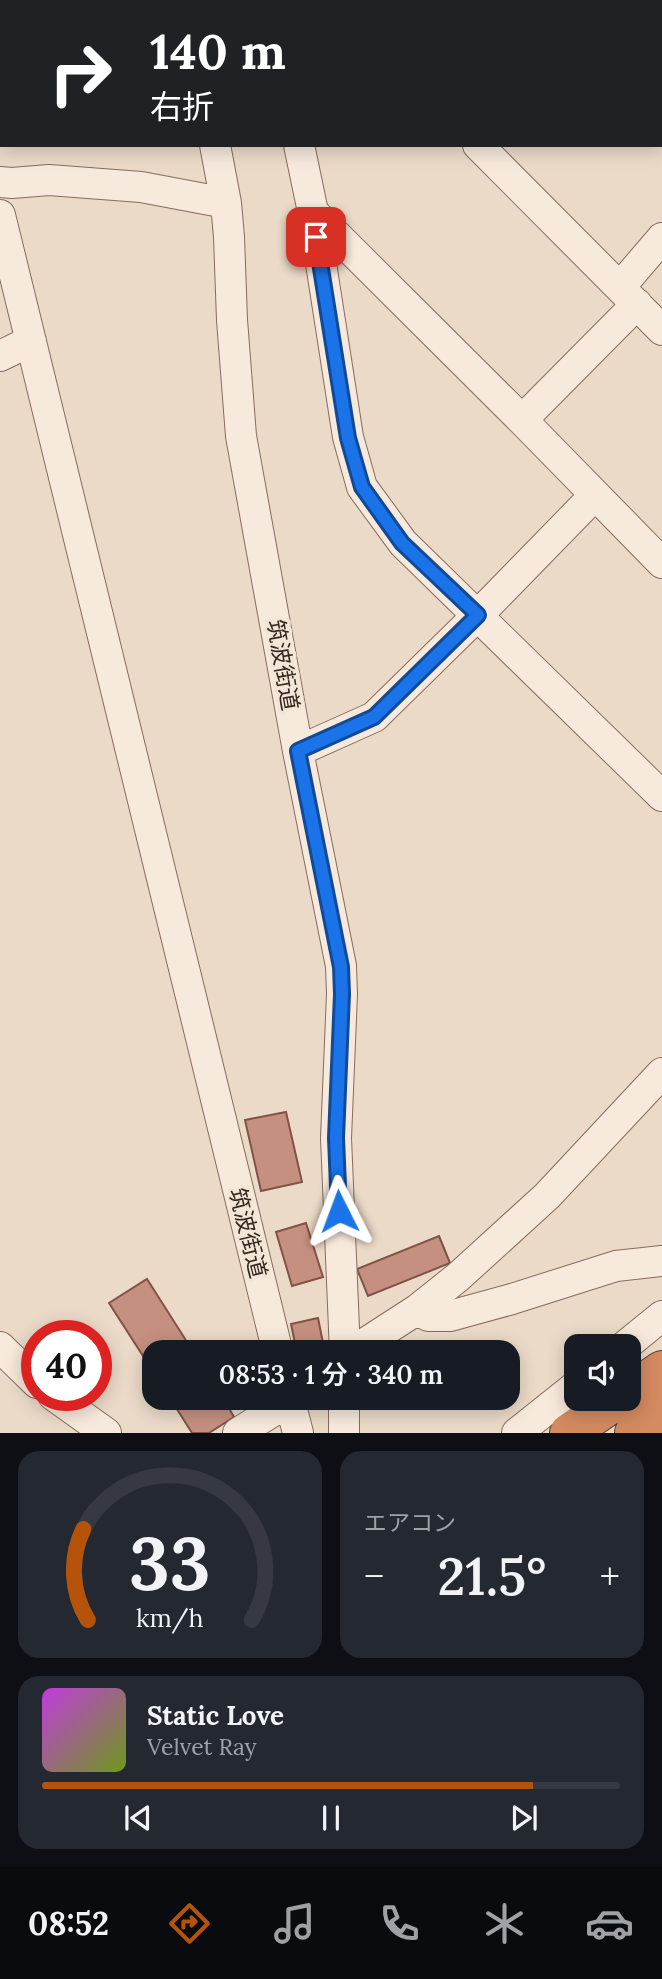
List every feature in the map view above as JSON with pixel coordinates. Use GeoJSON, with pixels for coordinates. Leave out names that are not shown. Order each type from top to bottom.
{"type":"FeatureCollection","features":[{"type":"Feature","properties":{"kind":"highway"},"geometry":{"type":"LineString","coordinates":[[641,1384],[662,1370]]}},
{"type":"Feature","properties":{"kind":"highway"},"geometry":{"type":"LineString","coordinates":[[569,1433],[601,1411]]}},
{"type":"Feature","properties":{"kind":"highway"},"geometry":{"type":"LineString","coordinates":[[634,1433],[662,1412]]}},
{"type":"Feature","properties":{"kind":"street","name":"筑波街道"},"geometry":{"type":"LineString","coordinates":[[215,147],[226,203],[241,436],[298,751],[341,967],[336,1138],[344,1340]]}},
{"type":"Feature","properties":{"kind":"street"},"geometry":{"type":"LineString","coordinates":[[299,147],[313,212],[348,438],[362,487],[402,543],[662,796]]}},
{"type":"Feature","properties":{"kind":"street"},"geometry":{"type":"LineString","coordinates":[[480,147],[647,311]]}},
{"type":"Feature","properties":{"kind":"street"},"geometry":{"type":"LineString","coordinates":[[0,181],[12,183],[49,180],[141,187],[226,203]]}},
{"type":"Feature","properties":{"kind":"street"},"geometry":{"type":"LineString","coordinates":[[313,212],[662,563]]}},
{"type":"Feature","properties":{"kind":"street","name":"筑波街道"},"geometry":{"type":"LineString","coordinates":[[0,215],[275,1340]]}},
{"type":"Feature","properties":{"kind":"street"},"geometry":{"type":"LineString","coordinates":[[522,420],[647,311],[662,238]]}},
{"type":"Feature","properties":{"kind":"street"},"geometry":{"type":"LineString","coordinates":[[0,356],[31,341]]}},
{"type":"Feature","properties":{"kind":"street"},"geometry":{"type":"LineString","coordinates":[[298,751],[374,717],[595,495]]}},
{"type":"Feature","properties":{"kind":"street"},"geometry":{"type":"LineString","coordinates":[[370,1340],[418,1309],[458,1277],[547,1196],[662,1073]]}},
{"type":"Feature","properties":{"kind":"street"},"geometry":{"type":"LineString","coordinates":[[418,1309],[428,1316],[450,1316],[616,1266],[662,1261]]}},
{"type":"Feature","properties":{"kind":"street"},"geometry":{"type":"LineString","coordinates":[[640,1334],[662,1316]]}},
{"type":"Feature","properties":{"kind":"street"},"geometry":{"type":"LineString","coordinates":[[0,1347],[21,1367]]}},
{"type":"Feature","properties":{"kind":"street"},"geometry":{"type":"LineString","coordinates":[[517,1433],[564,1396]]}},
{"type":"Feature","properties":{"kind":"street"},"geometry":{"type":"LineString","coordinates":[[238,1433],[274,1410]]}},
{"type":"Feature","properties":{"kind":"street"},"geometry":{"type":"LineString","coordinates":[[293,1410],[298,1433]]}},
{"type":"Feature","properties":{"kind":"street"},"geometry":{"type":"LineString","coordinates":[[344,1410],[344,1433]]}},
{"type":"Feature","properties":{"kind":"street"},"geometry":{"type":"LineString","coordinates":[[75,1411],[106,1433]]}},
{"type":"Feature","properties":{"kind":"building"},"geometry":{"type":"Polygon","coordinates":[[[286,1112],[302,1182],[261,1191],[245,1120],[286,1112]]]}},
{"type":"Feature","properties":{"kind":"building"},"geometry":{"type":"Polygon","coordinates":[[[306,1223],[323,1277],[292,1286],[276,1232],[306,1223]]]}},
{"type":"Feature","properties":{"kind":"building"},"geometry":{"type":"Polygon","coordinates":[[[439,1236],[450,1263],[368,1296],[357,1269],[439,1236]]]}},
{"type":"Feature","properties":{"kind":"building"},"geometry":{"type":"Polygon","coordinates":[[[147,1279],[186,1340],[142,1340],[142,1354],[109,1303],[147,1279]]]}},
{"type":"Feature","properties":{"kind":"building"},"geometry":{"type":"Polygon","coordinates":[[[318,1318],[322,1340],[294,1340],[291,1324],[318,1318]]]}},
{"type":"Feature","properties":{"kind":"building"},"geometry":{"type":"Polygon","coordinates":[[[178,1410],[230,1410],[234,1417],[209,1433],[192,1433],[178,1410]]]}},
{"type":"Feature","properties":{"kind":"route"},"geometry":{"type":"LineString","coordinates":[[316,237],[348,438],[362,487],[402,543],[478,615],[374,717],[298,751],[341,967],[336,1138],[339,1211]]}}]}
